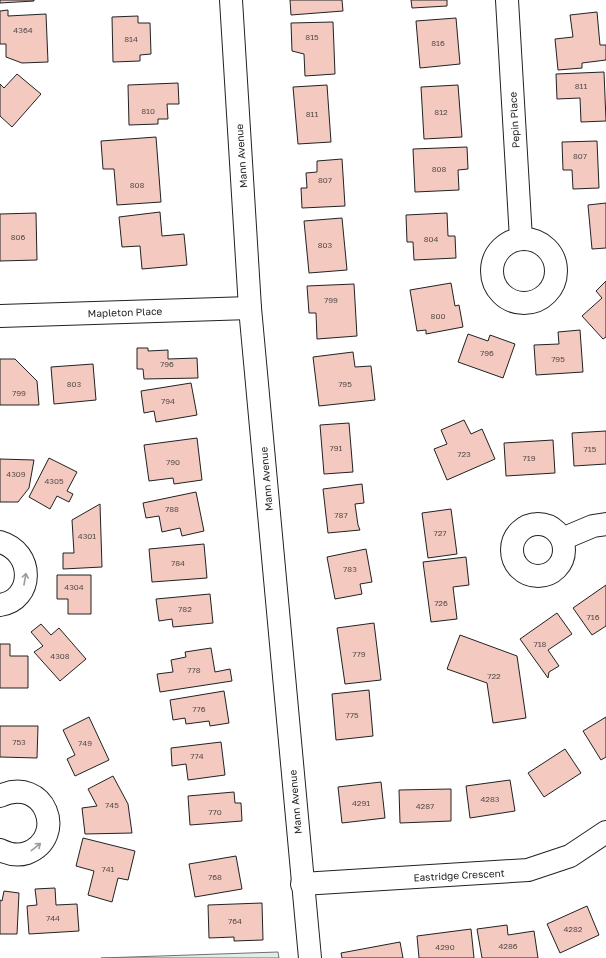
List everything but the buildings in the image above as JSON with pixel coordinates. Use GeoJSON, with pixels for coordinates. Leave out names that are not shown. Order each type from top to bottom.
{"type":"FeatureCollection","features":[{"type":"Feature","properties":{"kind":"street","name":"Mann Avenue"},"geometry":{"type":"LineString","coordinates":[[231,0],[250,308],[310,958]]}},
{"type":"Feature","properties":{"kind":"street","name":"Pepin Place"},"geometry":{"type":"LineString","coordinates":[[507,0],[520,239]]}},
{"type":"Feature","properties":{"kind":"street","name":"Mapleton Place"},"geometry":{"type":"LineString","coordinates":[[0,316],[250,308]]}},
{"type":"Feature","properties":{"kind":"street"},"geometry":{"type":"LineString","coordinates":[[562,538],[593,526],[606,524]]}},
{"type":"Feature","properties":{"kind":"street"},"geometry":{"type":"LineString","coordinates":[[0,542],[12,547],[20,555],[26,566],[26,578],[22,589],[15,598],[5,604],[0,605]]}},
{"type":"Feature","properties":{"kind":"street"},"geometry":{"type":"LineString","coordinates":[[0,796],[11,791],[22,791],[32,795],[41,802],[49,822],[47,833],[41,843],[33,850],[23,854],[12,854],[0,850]]}},
{"type":"Feature","properties":{"kind":"street","name":"Eastridge Crescent"},"geometry":{"type":"LineString","coordinates":[[302,884],[528,870],[570,856],[606,832]]}},
{"type":"Feature","properties":{"kind":"green space"},"geometry":{"type":"Polygon","coordinates":[[[278,952],[279,958],[101,958],[278,952]]]}}]}
